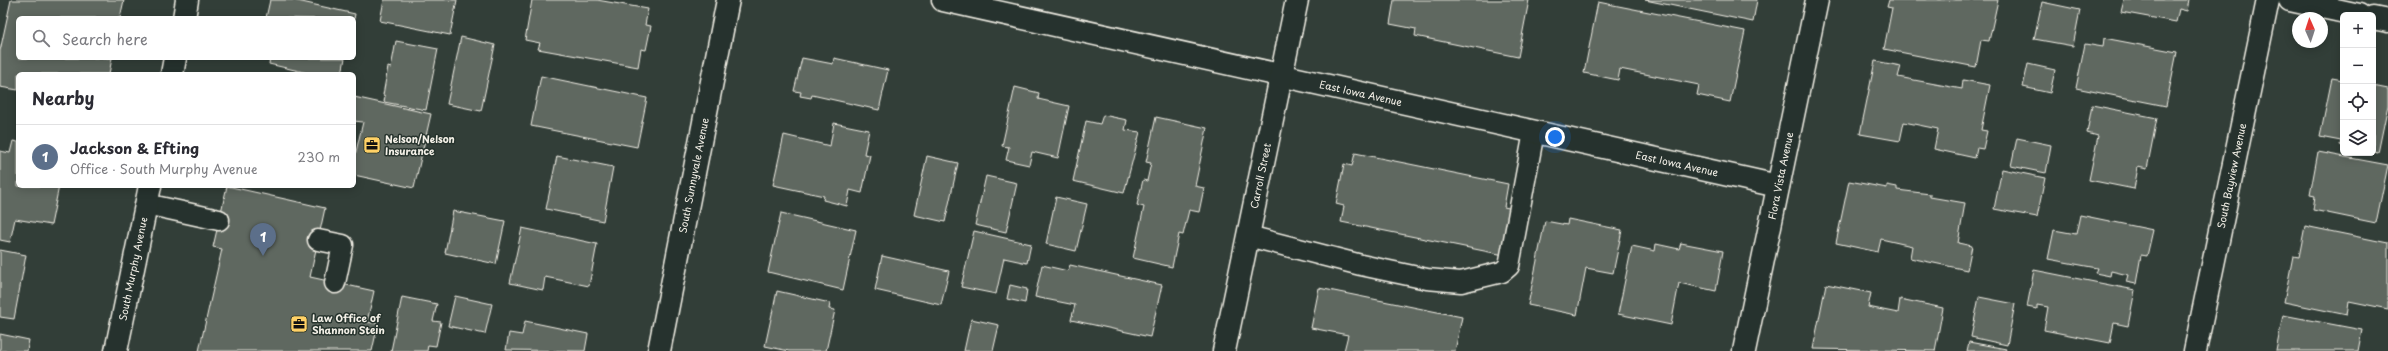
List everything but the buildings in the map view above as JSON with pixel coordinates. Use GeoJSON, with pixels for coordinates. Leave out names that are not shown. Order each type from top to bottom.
{"type":"FeatureCollection","features":[{"type":"Feature","properties":{"kind":"street"},"geometry":{"type":"LineString","coordinates":[[184,16],[187,0]]}},
{"type":"Feature","properties":{"kind":"street","name":"South Sunnyvale Avenue"},"geometry":{"type":"LineString","coordinates":[[659,351],[728,0]]}},
{"type":"Feature","properties":{"kind":"street","name":"East Iowa Avenue"},"geometry":{"type":"LineString","coordinates":[[943,0],[1778,186]]}},
{"type":"Feature","properties":{"kind":"street","name":"Carroll Street"},"geometry":{"type":"LineString","coordinates":[[1224,351],[1298,0]]}},
{"type":"Feature","properties":{"kind":"street","name":"Flora Vista Avenue"},"geometry":{"type":"LineString","coordinates":[[1744,351],[1817,0]]}},
{"type":"Feature","properties":{"kind":"street","name":"South Bayview Avenue"},"geometry":{"type":"LineString","coordinates":[[2195,351],[2268,0]]}},
{"type":"Feature","properties":{"kind":"street"},"geometry":{"type":"LineString","coordinates":[[2290,0],[2345,12]]}},
{"type":"Feature","properties":{"kind":"street"},"geometry":{"type":"LineString","coordinates":[[2376,19],[2388,21]]}},
{"type":"Feature","properties":{"kind":"street"},"geometry":{"type":"LineString","coordinates":[[172,72],[176,60]]}},
{"type":"Feature","properties":{"kind":"street","name":"South Murphy Avenue"},"geometry":{"type":"LineString","coordinates":[[116,351],[148,195]]}},
{"type":"Feature","properties":{"kind":"lane"},"geometry":{"type":"LineString","coordinates":[[1248,236],[1361,266],[1427,279],[1461,282],[1502,272],[1509,266],[1534,132]]}},
{"type":"Feature","properties":{"kind":"lane"},"geometry":{"type":"LineString","coordinates":[[148,195],[219,220]]}},
{"type":"Feature","properties":{"kind":"lane"},"geometry":{"type":"LineString","coordinates":[[318,240],[342,245],[335,283]]}},
{"type":"Feature","properties":{"kind":"place","name":"Nelson/Nelson Insurance"},"geometry":{"type":"Point","coordinates":[372,145]}},
{"type":"Feature","properties":{"kind":"place","name":"Jackson & Efting"},"geometry":{"type":"Point","coordinates":[263,256]}},
{"type":"Feature","properties":{"kind":"place","name":"Law Office of Shannon Stein"},"geometry":{"type":"Point","coordinates":[299,324]}}]}
